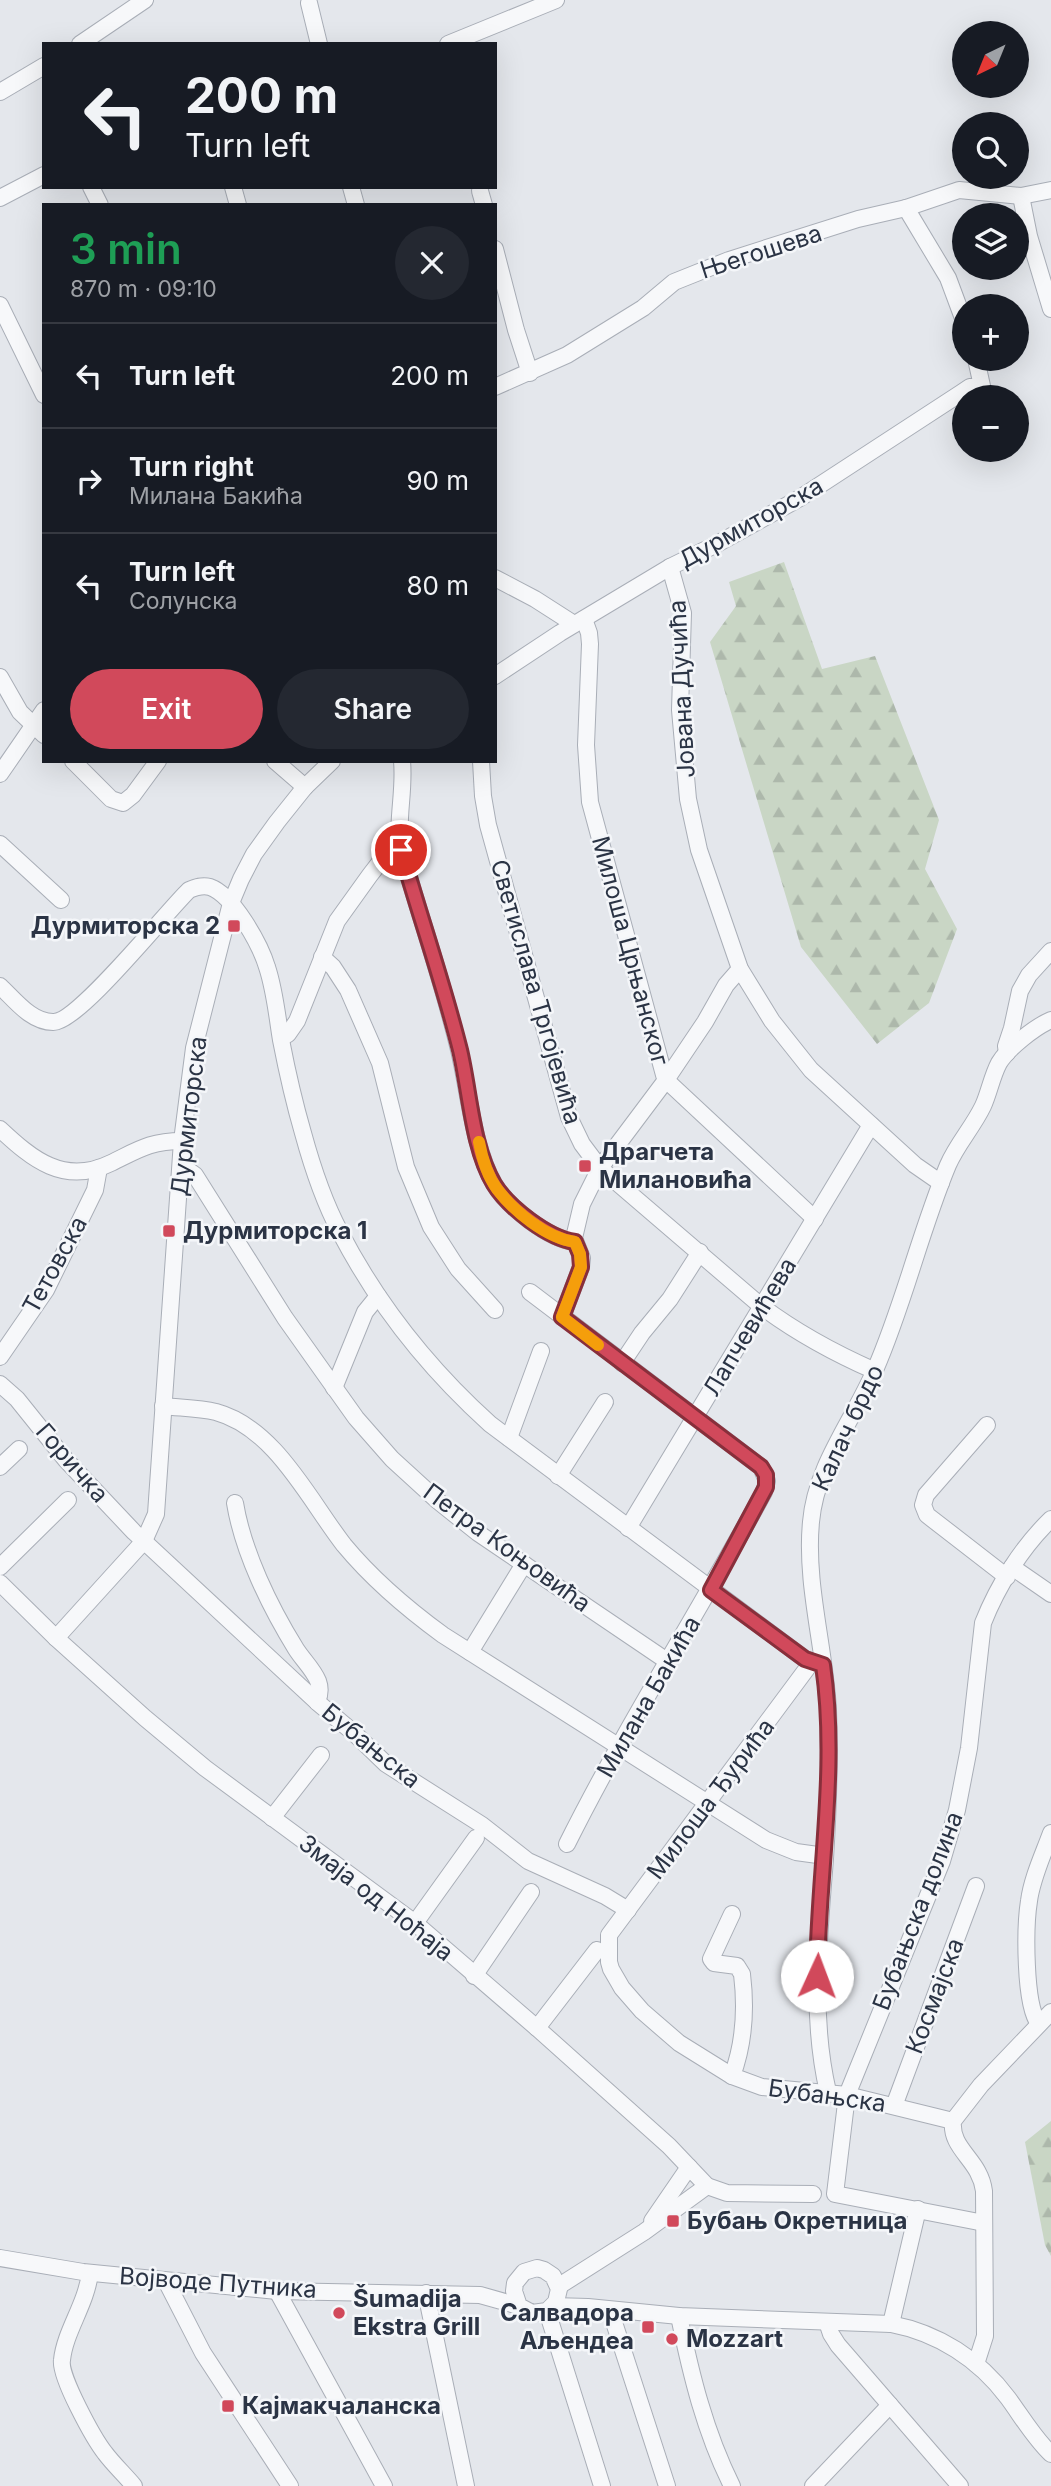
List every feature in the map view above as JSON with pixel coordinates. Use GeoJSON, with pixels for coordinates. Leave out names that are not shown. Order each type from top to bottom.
{"type":"FeatureCollection","features":[{"type":"Feature","properties":{"kind":"street"},"geometry":{"type":"LineString","coordinates":[[83,42],[145,0]]}},
{"type":"Feature","properties":{"kind":"street"},"geometry":{"type":"LineString","coordinates":[[453,42],[556,0]]}},
{"type":"Feature","properties":{"kind":"street"},"geometry":{"type":"LineString","coordinates":[[309,3],[319,42]]}},
{"type":"Feature","properties":{"kind":"street"},"geometry":{"type":"LineString","coordinates":[[0,92],[42,67]]}},
{"type":"Feature","properties":{"kind":"street"},"geometry":{"type":"LineString","coordinates":[[0,198],[42,176]]}},
{"type":"Feature","properties":{"kind":"street","name":"Његошева"},"geometry":{"type":"LineString","coordinates":[[497,386],[567,355],[643,308],[674,282],[729,260],[959,190],[1021,196],[1051,190]]}},
{"type":"Feature","properties":{"kind":"street"},"geometry":{"type":"LineString","coordinates":[[1021,196],[1029,236],[1051,309]]}},
{"type":"Feature","properties":{"kind":"street"},"geometry":{"type":"LineString","coordinates":[[906,208],[948,278],[954,294]]}},
{"type":"Feature","properties":{"kind":"street"},"geometry":{"type":"LineString","coordinates":[[497,257],[530,373]]}},
{"type":"Feature","properties":{"kind":"street"},"geometry":{"type":"LineString","coordinates":[[0,305],[42,391]]}},
{"type":"Feature","properties":{"kind":"street","name":"Дурмиторска"},"geometry":{"type":"LineString","coordinates":[[497,675],[670,567],[800,498],[970,387],[982,386],[979,371]]}},
{"type":"Feature","properties":{"kind":"street","name":"Јована Дучића"},"geometry":{"type":"LineString","coordinates":[[670,567],[683,613],[680,710],[688,799],[699,850],[740,969],[754,995],[792,1049],[811,1070],[915,1165],[941,1183]]}},
{"type":"Feature","properties":{"kind":"street"},"geometry":{"type":"LineString","coordinates":[[497,579],[579,622]]}},
{"type":"Feature","properties":{"kind":"street","name":"Милоша Црњанског"},"geometry":{"type":"LineString","coordinates":[[579,622],[589,633],[590,644],[586,745],[590,802],[666,1080],[815,1219]]}},
{"type":"Feature","properties":{"kind":"street"},"geometry":{"type":"LineString","coordinates":[[0,677],[14,704],[38,731],[0,774]]}},
{"type":"Feature","properties":{"kind":"street"},"geometry":{"type":"LineString","coordinates":[[75,763],[111,799],[123,803],[133,795],[157,763]]}},
{"type":"Feature","properties":{"kind":"street"},"geometry":{"type":"LineString","coordinates":[[277,763],[305,787]]}},
{"type":"Feature","properties":{"kind":"street","name":"Дурмиторска"},"geometry":{"type":"LineString","coordinates":[[56,1637],[144,1541],[152,1526],[158,1503],[182,1141],[194,1048],[231,903],[254,854],[305,787],[330,763]]}},
{"type":"Feature","properties":{"kind":"street"},"geometry":{"type":"LineString","coordinates":[[402,763],[400,842],[441,982],[481,1151],[490,1177],[503,1196],[526,1216],[553,1236],[575,1242]]}},
{"type":"Feature","properties":{"kind":"street","name":"Светислава Тргојевића"},"geometry":{"type":"LineString","coordinates":[[481,763],[488,825],[569,1117],[582,1144],[600,1168],[761,1306],[823,1348],[875,1371]]}},
{"type":"Feature","properties":{"kind":"street"},"geometry":{"type":"LineString","coordinates":[[281,1038],[288,1034],[297,1021],[344,909],[387,853],[400,842]]}},
{"type":"Feature","properties":{"kind":"street"},"geometry":{"type":"LineString","coordinates":[[0,844],[61,900]]}},
{"type":"Feature","properties":{"kind":"street"},"geometry":{"type":"LineString","coordinates":[[0,986],[37,1018],[60,1021],[87,1000],[189,890],[200,886],[208,887],[231,903],[254,938],[267,965],[300,1125],[340,1231],[378,1296],[433,1368],[474,1410],[558,1476],[711,1590],[817,1664]]}},
{"type":"Feature","properties":{"kind":"street"},"geometry":{"type":"LineString","coordinates":[[1007,1053],[1006,1045],[1020,991],[1028,975],[1051,951]]}},
{"type":"Feature","properties":{"kind":"street"},"geometry":{"type":"LineString","coordinates":[[322,957],[333,967],[348,990],[380,1063],[406,1167],[430,1227],[458,1269],[495,1310]]}},
{"type":"Feature","properties":{"kind":"street"},"geometry":{"type":"LineString","coordinates":[[562,1317],[581,1267],[575,1242],[582,1204],[600,1168],[666,1080],[726,985],[740,969]]}},
{"type":"Feature","properties":{"kind":"street","name":"Калач брдо"},"geometry":{"type":"LineString","coordinates":[[828,2092],[818,2030],[817,1992],[825,1856],[828,1721],[817,1664],[810,1538],[813,1510],[827,1463],[875,1371],[950,1161],[983,1107],[997,1067],[1007,1053],[1036,1028],[1051,1020]]}},
{"type":"Feature","properties":{"kind":"street","name":"Лапчевићева"},"geometry":{"type":"LineString","coordinates":[[628,1528],[871,1125]]}},
{"type":"Feature","properties":{"kind":"street"},"geometry":{"type":"LineString","coordinates":[[0,1129],[42,1164],[72,1171],[99,1168],[152,1143],[182,1141]]}},
{"type":"Feature","properties":{"kind":"street","name":"Тетовска"},"geometry":{"type":"LineString","coordinates":[[0,1357],[46,1290],[95,1190],[99,1168]]}},
{"type":"Feature","properties":{"kind":"street","name":"Петра Коњовића"},"geometry":{"type":"LineString","coordinates":[[181,1170],[188,1170],[195,1175],[262,1284],[334,1388],[366,1430],[406,1473],[456,1516],[667,1661]]}},
{"type":"Feature","properties":{"kind":"street"},"geometry":{"type":"LineString","coordinates":[[622,1363],[670,1299],[699,1252]]}},
{"type":"Feature","properties":{"kind":"street"},"geometry":{"type":"LineString","coordinates":[[530,1292],[696,1416]]}},
{"type":"Feature","properties":{"kind":"street"},"geometry":{"type":"LineString","coordinates":[[334,1388],[365,1311],[378,1296]]}},
{"type":"Feature","properties":{"kind":"street"},"geometry":{"type":"LineString","coordinates":[[509,1438],[541,1351]]}},
{"type":"Feature","properties":{"kind":"street","name":"Горичка"},"geometry":{"type":"LineString","coordinates":[[0,1384],[23,1406],[66,1461],[144,1541]]}},
{"type":"Feature","properties":{"kind":"street"},"geometry":{"type":"LineString","coordinates":[[558,1476],[605,1402]]}},
{"type":"Feature","properties":{"kind":"street"},"geometry":{"type":"LineString","coordinates":[[163,1406],[216,1412],[239,1421],[258,1434],[281,1458],[346,1547],[380,1584],[424,1621],[776,1845],[796,1852],[825,1856]]}},
{"type":"Feature","properties":{"kind":"street","name":"Милана Бакића"},"geometry":{"type":"LineString","coordinates":[[567,1844],[667,1661],[711,1590],[766,1487],[766,1475],[761,1467],[696,1416]]}},
{"type":"Feature","properties":{"kind":"street"},"geometry":{"type":"LineString","coordinates":[[986,1425],[926,1495],[923,1505],[927,1515],[1009,1572],[1051,1594]]}},
{"type":"Feature","properties":{"kind":"street"},"geometry":{"type":"LineString","coordinates":[[0,1467],[19,1449]]}},
{"type":"Feature","properties":{"kind":"street"},"geometry":{"type":"LineString","coordinates":[[0,1567],[68,1500]]}},
{"type":"Feature","properties":{"kind":"street"},"geometry":{"type":"LineString","coordinates":[[235,1503],[242,1536],[252,1561],[296,1649],[318,1682],[320,1694],[317,1702]]}},
{"type":"Feature","properties":{"kind":"street","name":"Бубањска долина"},"geometry":{"type":"LineString","coordinates":[[918,2209],[835,2194],[847,2095],[949,1838],[969,1748],[983,1623],[990,1604],[1009,1572],[1051,1519]]}},
{"type":"Feature","properties":{"kind":"street","name":"Бубањска"},"geometry":{"type":"LineString","coordinates":[[144,1541],[398,1774],[482,1825],[528,1861],[605,1896],[628,1910]]}},
{"type":"Feature","properties":{"kind":"street"},"geometry":{"type":"LineString","coordinates":[[470,1652],[524,1564]]}},
{"type":"Feature","properties":{"kind":"street","name":"Змаја од Ноћаја"},"geometry":{"type":"LineString","coordinates":[[0,1583],[145,1718],[205,1768],[415,1923],[537,2028],[707,2186]]}},
{"type":"Feature","properties":{"kind":"street","name":"Милоша Ђурића"},"geometry":{"type":"LineString","coordinates":[[609,1935],[817,1664]]}},
{"type":"Feature","properties":{"kind":"street"},"geometry":{"type":"LineString","coordinates":[[272,1818],[321,1755]]}},
{"type":"Feature","properties":{"kind":"street"},"geometry":{"type":"LineString","coordinates":[[1039,2024],[1032,2012],[1028,1993],[1028,1910],[1031,1892],[1051,1833]]}},
{"type":"Feature","properties":{"kind":"street"},"geometry":{"type":"LineString","coordinates":[[415,1923],[476,1838]]}},
{"type":"Feature","properties":{"kind":"street"},"geometry":{"type":"LineString","coordinates":[[1031,1892],[1051,1874]]}},
{"type":"Feature","properties":{"kind":"street","name":"Космајска"},"geometry":{"type":"LineString","coordinates":[[894,2106],[976,1886]]}},
{"type":"Feature","properties":{"kind":"street"},"geometry":{"type":"LineString","coordinates":[[474,1976],[531,1892]]}},
{"type":"Feature","properties":{"kind":"street"},"geometry":{"type":"LineString","coordinates":[[732,1914],[710,1959],[714,1963],[737,1966],[742,1974],[741,2036],[738,2059],[732,2076]]}},
{"type":"Feature","properties":{"kind":"street","name":"Бубањска"},"geometry":{"type":"LineString","coordinates":[[609,1935],[611,1969],[622,1988],[642,2011],[679,2043],[732,2076],[762,2087],[847,2095],[953,2121]]}},
{"type":"Feature","properties":{"kind":"street"},"geometry":{"type":"LineString","coordinates":[[537,2028],[597,1950]]}},
{"type":"Feature","properties":{"kind":"street"},"geometry":{"type":"LineString","coordinates":[[976,2364],[985,2336],[982,2179],[975,2163],[956,2140],[953,2121],[981,2085],[1051,2012]]}},
{"type":"Feature","properties":{"kind":"street"},"geometry":{"type":"LineString","coordinates":[[644,2232],[689,2167]]}},
{"type":"Feature","properties":{"kind":"street"},"geometry":{"type":"LineString","coordinates":[[602,2486],[553,2294],[579,2273],[644,2232],[707,2186],[727,2193],[813,2194]]}},
{"type":"Feature","properties":{"kind":"street"},"geometry":{"type":"LineString","coordinates":[[891,2324],[918,2209],[984,2223]]}},
{"type":"Feature","properties":{"kind":"street","name":"Војводе Путника"},"geometry":{"type":"LineString","coordinates":[[0,2258],[90,2273],[277,2291],[480,2295],[519,2306],[532,2313],[553,2294]]}},
{"type":"Feature","properties":{"kind":"street","name":"Војводе Путника"},"geometry":{"type":"LineString","coordinates":[[480,2295],[515,2283],[518,2277],[537,2268],[553,2294],[583,2305],[610,2310],[679,2316],[891,2324],[929,2334],[976,2364],[997,2384],[1051,2455]]}},
{"type":"Feature","properties":{"kind":"street"},"geometry":{"type":"LineString","coordinates":[[90,2273],[87,2292],[63,2353],[62,2370],[104,2452],[134,2486]]}},
{"type":"Feature","properties":{"kind":"street"},"geometry":{"type":"LineString","coordinates":[[579,2273],[574,2289],[583,2305]]}},
{"type":"Feature","properties":{"kind":"street"},"geometry":{"type":"LineString","coordinates":[[166,2281],[203,2353],[290,2486]]}},
{"type":"Feature","properties":{"kind":"street"},"geometry":{"type":"LineString","coordinates":[[515,2283],[514,2291],[519,2306]]}},
{"type":"Feature","properties":{"kind":"street"},"geometry":{"type":"LineString","coordinates":[[277,2291],[384,2486]]}},
{"type":"Feature","properties":{"kind":"street"},"geometry":{"type":"LineString","coordinates":[[426,2293],[467,2486]]}},
{"type":"Feature","properties":{"kind":"street"},"geometry":{"type":"LineString","coordinates":[[610,2310],[667,2486]]}},
{"type":"Feature","properties":{"kind":"street"},"geometry":{"type":"LineString","coordinates":[[679,2316],[691,2376],[706,2426],[732,2486]]}},
{"type":"Feature","properties":{"kind":"street"},"geometry":{"type":"LineString","coordinates":[[827,2322],[838,2345],[960,2486]]}},
{"type":"Feature","properties":{"kind":"street"},"geometry":{"type":"LineString","coordinates":[[813,2486],[890,2405]]}},
{"type":"Feature","properties":{"kind":"green space"},"geometry":{"type":"Polygon","coordinates":[[[784,562],[822,669],[875,656],[939,820],[925,869],[957,929],[929,1003],[877,1044],[801,947],[710,642],[736,606],[729,582],[784,562]]]}},
{"type":"Feature","properties":{"kind":"green space"},"geometry":{"type":"Polygon","coordinates":[[[1051,2121],[1051,2256],[1045,2245],[1025,2142],[1051,2121]]]}},
{"type":"Feature","properties":{"kind":"slow traffic"},"geometry":{"type":"LineString","coordinates":[[479,1142],[490,1177],[503,1196],[553,1236],[575,1242],[582,1258],[581,1267],[562,1317],[598,1345]]}},
{"type":"Feature","properties":{"kind":"place","name":"Дурмиторска 2"},"geometry":{"type":"Point","coordinates":[234,926]}},
{"type":"Feature","properties":{"kind":"place","name":"Драгчета Милановића"},"geometry":{"type":"Point","coordinates":[585,1166]}},
{"type":"Feature","properties":{"kind":"place","name":"Дурмиторска 1"},"geometry":{"type":"Point","coordinates":[169,1231]}},
{"type":"Feature","properties":{"kind":"place","name":"Бубањ Окретница"},"geometry":{"type":"Point","coordinates":[673,2221]}},
{"type":"Feature","properties":{"kind":"place","name":"Šumadija Ekstra Grill"},"geometry":{"type":"Point","coordinates":[339,2313]}},
{"type":"Feature","properties":{"kind":"place","name":"Салвадора Аљендеа"},"geometry":{"type":"Point","coordinates":[648,2327]}},
{"type":"Feature","properties":{"kind":"place","name":"Mozzart"},"geometry":{"type":"Point","coordinates":[672,2339]}},
{"type":"Feature","properties":{"kind":"place","name":"Кајмакчаланска"},"geometry":{"type":"Point","coordinates":[228,2406]}},
{"type":"Feature","properties":{"kind":"route"},"geometry":{"type":"LineString","coordinates":[[401,850],[438,968],[486,1168],[496,1187],[514,1207],[553,1236],[575,1242],[582,1258],[562,1317],[696,1416],[765,1471],[766,1487],[711,1590],[805,1659],[823,1665],[827,1690],[828,1731],[825,1856],[817,1976]]}}]}
